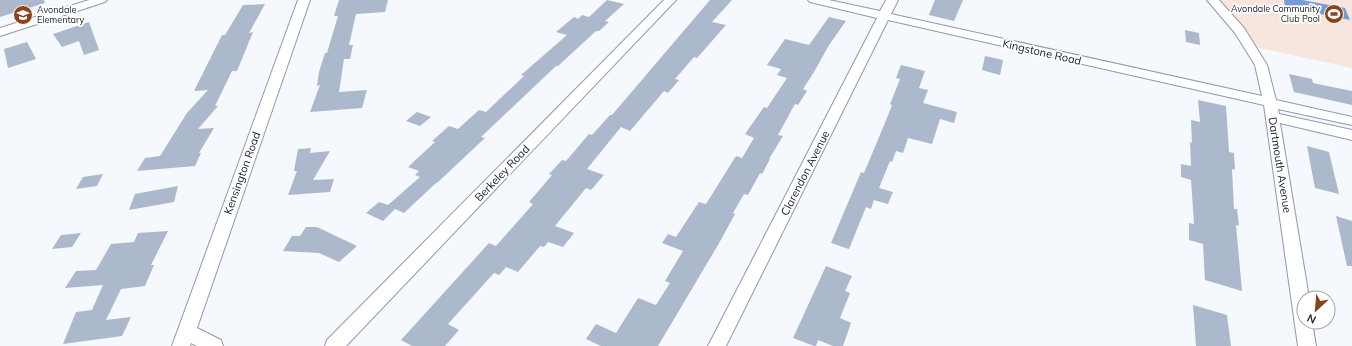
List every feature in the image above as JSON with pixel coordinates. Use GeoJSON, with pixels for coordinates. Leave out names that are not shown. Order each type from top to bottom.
{"type":"FeatureCollection","features":[{"type":"Feature","properties":{"kind":"street"},"geometry":{"type":"LineString","coordinates":[[0,32],[101,0]]}},
{"type":"Feature","properties":{"kind":"street","name":"Kensington Road"},"geometry":{"type":"LineString","coordinates":[[184,338],[304,0]]}},
{"type":"Feature","properties":{"kind":"street","name":"Berkeley Road"},"geometry":{"type":"LineString","coordinates":[[334,346],[670,0]]}},
{"type":"Feature","properties":{"kind":"street","name":"Kingstone Road"},"geometry":{"type":"LineString","coordinates":[[814,0],[1271,110]]}},
{"type":"Feature","properties":{"kind":"street","name":"Clarendon Avenue"},"geometry":{"type":"LineString","coordinates":[[717,346],[892,0]]}},
{"type":"Feature","properties":{"kind":"street","name":"Dartmouth Avenue"},"geometry":{"type":"LineString","coordinates":[[1213,0],[1240,31],[1261,65],[1271,110],[1307,346]]}},
{"type":"Feature","properties":{"kind":"street"},"geometry":{"type":"LineString","coordinates":[[1271,110],[1352,121]]}},
{"type":"Feature","properties":{"kind":"street"},"geometry":{"type":"LineString","coordinates":[[1271,110],[1352,135]]}},
{"type":"Feature","properties":{"kind":"street"},"geometry":{"type":"LineString","coordinates":[[184,338],[214,346]]}},
{"type":"Feature","properties":{"kind":"shaded area"},"geometry":{"type":"Polygon","coordinates":[[[1212,0],[1352,0],[1352,68],[1255,47],[1212,0]]]}},
{"type":"Feature","properties":{"kind":"water","name":"Avondale Community Club Pool"},"geometry":{"type":"Polygon","coordinates":[[[1284,0],[1302,0],[1345,8],[1350,20],[1285,7],[1284,0]]]}},
{"type":"Feature","properties":{"kind":"building"},"geometry":{"type":"Polygon","coordinates":[[[0,0],[44,0],[45,3],[0,17],[0,0]]]}},
{"type":"Feature","properties":{"kind":"building"},"geometry":{"type":"Polygon","coordinates":[[[339,0],[388,0],[385,12],[356,14],[349,45],[353,45],[350,59],[344,59],[339,92],[367,90],[362,108],[310,112],[320,85],[317,86],[319,72],[325,53],[327,53],[338,16],[334,16],[339,0]]]}},
{"type":"Feature","properties":{"kind":"building"},"geometry":{"type":"Polygon","coordinates":[[[607,0],[624,4],[605,21],[609,22],[599,31],[596,31],[558,66],[556,66],[481,137],[485,138],[404,213],[395,209],[383,221],[366,213],[379,202],[388,205],[420,177],[415,175],[419,171],[408,167],[435,142],[432,141],[449,126],[458,129],[479,110],[486,112],[524,76],[521,75],[567,35],[556,32],[574,17],[578,19],[582,15],[589,17],[607,0]]]}},
{"type":"Feature","properties":{"kind":"building"},"geometry":{"type":"Polygon","coordinates":[[[710,0],[732,0],[712,22],[726,25],[697,58],[694,57],[675,79],[679,80],[668,93],[664,91],[630,131],[621,127],[587,169],[604,175],[591,190],[586,188],[555,226],[574,233],[563,247],[548,242],[544,247],[540,246],[518,272],[506,267],[499,275],[494,273],[448,324],[459,330],[445,346],[412,346],[401,340],[489,243],[496,246],[533,204],[529,202],[552,175],[549,174],[562,160],[566,161],[589,134],[592,135],[610,115],[612,115],[710,0]]]}},
{"type":"Feature","properties":{"kind":"building"},"geometry":{"type":"Polygon","coordinates":[[[935,0],[963,0],[954,21],[929,15],[935,0]]]}},
{"type":"Feature","properties":{"kind":"building"},"geometry":{"type":"Polygon","coordinates":[[[265,4],[249,33],[253,32],[237,71],[232,71],[215,106],[218,106],[198,129],[214,128],[199,153],[201,153],[195,166],[137,171],[145,158],[160,156],[187,113],[208,90],[194,91],[222,35],[225,35],[243,5],[265,4]]]}},
{"type":"Feature","properties":{"kind":"building"},"geometry":{"type":"Polygon","coordinates":[[[829,17],[846,21],[829,45],[803,89],[807,91],[798,105],[795,104],[778,135],[783,136],[762,174],[760,173],[748,195],[744,194],[718,245],[658,346],[601,346],[586,339],[596,324],[616,333],[638,298],[656,305],[670,283],[665,281],[683,251],[662,243],[668,234],[676,237],[699,202],[706,204],[736,156],[742,158],[754,138],[745,134],[764,107],[767,108],[787,78],[777,75],[781,69],[767,65],[785,39],[809,45],[829,17]]]}},
{"type":"Feature","properties":{"kind":"building"},"geometry":{"type":"Polygon","coordinates":[[[89,22],[99,50],[84,55],[79,41],[62,47],[53,34],[89,22]]]}},
{"type":"Feature","properties":{"kind":"building"},"geometry":{"type":"Polygon","coordinates":[[[1185,30],[1199,33],[1200,45],[1186,42],[1185,30]]]}},
{"type":"Feature","properties":{"kind":"building"},"geometry":{"type":"Polygon","coordinates":[[[27,42],[36,59],[8,68],[4,49],[27,42]]]}},
{"type":"Feature","properties":{"kind":"building"},"geometry":{"type":"Polygon","coordinates":[[[985,56],[1003,60],[1000,75],[982,70],[985,56]]]}},
{"type":"Feature","properties":{"kind":"building"},"geometry":{"type":"Polygon","coordinates":[[[901,65],[925,71],[919,88],[928,90],[923,103],[957,112],[954,123],[940,119],[932,144],[908,138],[903,153],[896,151],[892,162],[890,161],[879,188],[893,192],[888,204],[874,200],[871,209],[866,207],[849,249],[831,243],[861,172],[864,173],[887,118],[892,105],[890,104],[900,79],[896,78],[901,65]]]}},
{"type":"Feature","properties":{"kind":"building"},"geometry":{"type":"Polygon","coordinates":[[[1289,74],[1312,79],[1313,83],[1352,91],[1352,105],[1294,92],[1289,74]]]}},
{"type":"Feature","properties":{"kind":"building"},"geometry":{"type":"Polygon","coordinates":[[[1198,100],[1226,106],[1229,152],[1234,153],[1235,170],[1232,169],[1234,209],[1237,209],[1239,226],[1236,225],[1242,291],[1205,280],[1203,244],[1189,240],[1189,223],[1194,224],[1191,180],[1181,177],[1181,164],[1191,166],[1191,120],[1200,122],[1198,100]]]}},
{"type":"Feature","properties":{"kind":"building"},"geometry":{"type":"Polygon","coordinates":[[[417,112],[431,117],[420,126],[406,121],[417,112]]]}},
{"type":"Feature","properties":{"kind":"building"},"geometry":{"type":"Polygon","coordinates":[[[1307,146],[1329,152],[1339,194],[1315,188],[1307,146]]]}},
{"type":"Feature","properties":{"kind":"building"},"geometry":{"type":"Polygon","coordinates":[[[311,148],[310,153],[330,151],[313,180],[334,179],[330,192],[288,195],[297,171],[294,171],[298,149],[311,148]]]}},
{"type":"Feature","properties":{"kind":"building"},"geometry":{"type":"Polygon","coordinates":[[[103,174],[97,186],[76,189],[83,177],[103,174]]]}},
{"type":"Feature","properties":{"kind":"building"},"geometry":{"type":"Polygon","coordinates":[[[178,186],[174,202],[129,210],[135,194],[178,186]]]}},
{"type":"Feature","properties":{"kind":"building"},"geometry":{"type":"Polygon","coordinates":[[[1336,216],[1352,221],[1352,266],[1347,266],[1336,216]]]}},
{"type":"Feature","properties":{"kind":"building"},"geometry":{"type":"Polygon","coordinates":[[[306,227],[317,227],[357,246],[339,262],[319,253],[283,251],[292,236],[300,236],[306,227]]]}},
{"type":"Feature","properties":{"kind":"building"},"geometry":{"type":"Polygon","coordinates":[[[168,231],[151,265],[154,265],[145,286],[121,289],[106,320],[131,317],[122,336],[63,344],[76,312],[92,310],[103,285],[65,288],[76,271],[96,270],[111,244],[134,242],[138,233],[168,231]]]}},
{"type":"Feature","properties":{"kind":"building"},"geometry":{"type":"Polygon","coordinates":[[[81,233],[72,247],[52,249],[61,235],[81,233]]]}},
{"type":"Feature","properties":{"kind":"building"},"geometry":{"type":"Polygon","coordinates":[[[826,266],[852,276],[845,291],[850,293],[840,318],[851,323],[843,346],[833,346],[818,340],[816,346],[814,346],[793,338],[826,266]]]}},
{"type":"Feature","properties":{"kind":"building"},"geometry":{"type":"Polygon","coordinates":[[[1193,305],[1227,315],[1231,346],[1196,346],[1193,305]]]}},
{"type":"Feature","properties":{"kind":"place","name":"Avondale Community Club Pool"},"geometry":{"type":"Point","coordinates":[1334,14]}},
{"type":"Feature","properties":{"kind":"place","name":"Avondale Elementary"},"geometry":{"type":"Point","coordinates":[23,15]}}]}
